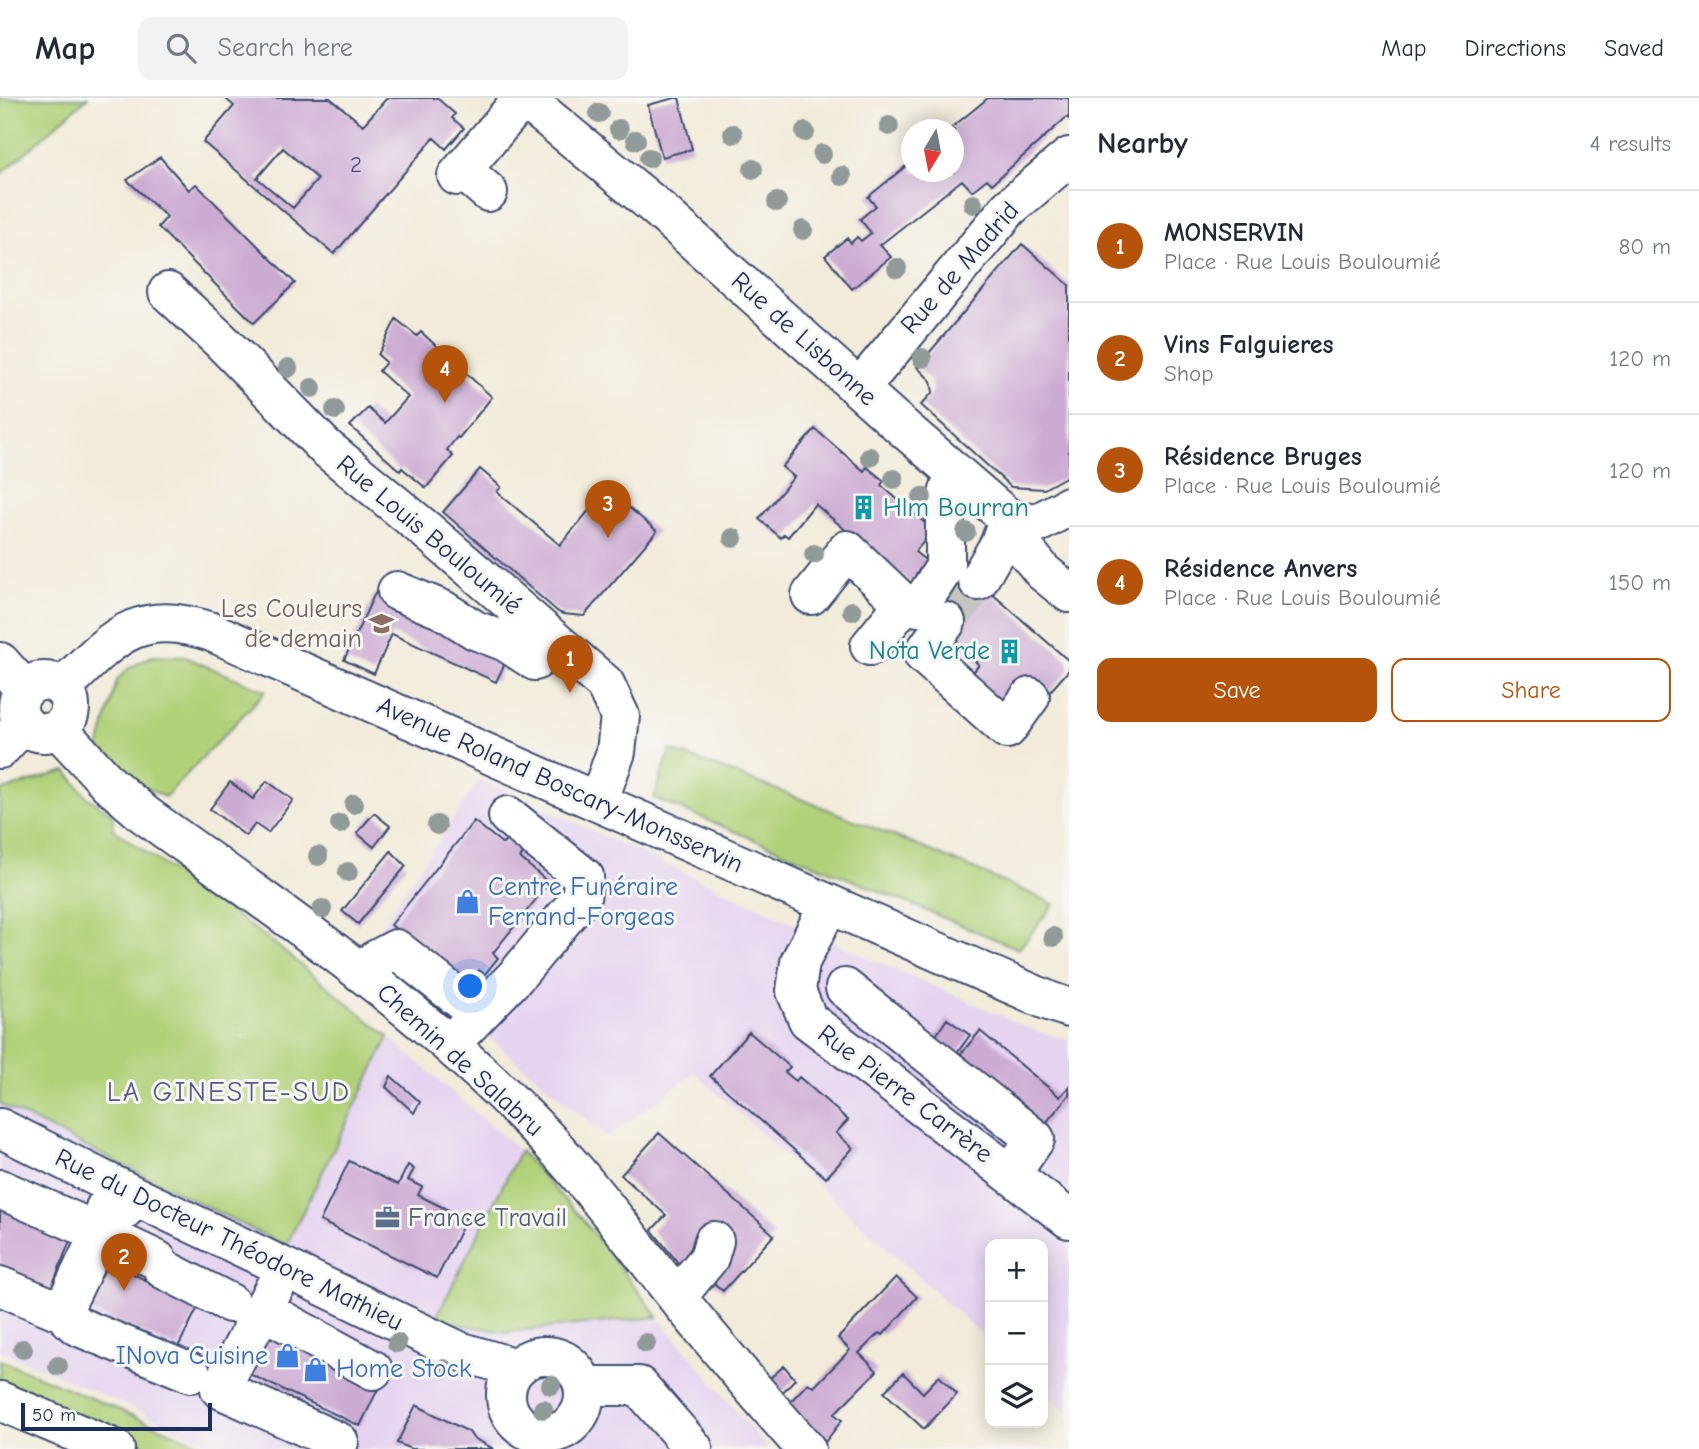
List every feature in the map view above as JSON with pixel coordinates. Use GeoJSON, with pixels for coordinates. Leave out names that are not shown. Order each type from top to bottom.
{"type":"FeatureCollection","features":[{"type":"Feature","properties":{"kind":"street"},"geometry":{"type":"LineString","coordinates":[[470,178],[524,98]]}},
{"type":"Feature","properties":{"kind":"street","name":"Rue de Lisbonne"},"geometry":{"type":"LineString","coordinates":[[524,98],[655,206],[1009,519],[1026,551],[1043,572],[1069,593]]}},
{"type":"Feature","properties":{"kind":"street","name":"Rue de Madrid"},"geometry":{"type":"LineString","coordinates":[[859,388],[1009,208],[1069,157]]}},
{"type":"Feature","properties":{"kind":"street","name":"Rue Louis Bouloumié"},"geometry":{"type":"LineString","coordinates":[[169,292],[325,447],[436,538],[605,684],[620,716],[616,752],[598,802]]}},
{"type":"Feature","properties":{"kind":"street"},"geometry":{"type":"LineString","coordinates":[[811,595],[847,550],[904,604],[919,607],[945,567],[944,507],[954,471]]}},
{"type":"Feature","properties":{"kind":"street"},"geometry":{"type":"LineString","coordinates":[[978,581],[999,545],[1009,519],[1038,523],[1069,506]]}},
{"type":"Feature","properties":{"kind":"street"},"geometry":{"type":"LineString","coordinates":[[397,591],[443,610],[475,630],[506,642],[536,660]]}},
{"type":"Feature","properties":{"kind":"street"},"geometry":{"type":"LineString","coordinates":[[870,646],[904,604]]}},
{"type":"Feature","properties":{"kind":"street","name":"Avenue Roland Boscary-Monsservin"},"geometry":{"type":"LineString","coordinates":[[34,716],[105,645],[131,630],[166,621],[190,625],[212,632],[1069,1008]]}},
{"type":"Feature","properties":{"kind":"street"},"geometry":{"type":"LineString","coordinates":[[946,622],[923,654],[1007,729],[1030,697]]}},
{"type":"Feature","properties":{"kind":"street","name":"Chemin de Salabru"},"geometry":{"type":"LineString","coordinates":[[0,662],[34,716],[145,815],[360,972],[450,1044],[551,1143],[806,1449]]}},
{"type":"Feature","properties":{"kind":"street"},"geometry":{"type":"LineString","coordinates":[[450,1044],[516,976],[581,898],[584,877],[508,817]]}},
{"type":"Feature","properties":{"kind":"street","name":"Rue Pierre Carrère"},"geometry":{"type":"LineString","coordinates":[[829,904],[800,962],[796,991],[808,1020],[1069,1219]]}},
{"type":"Feature","properties":{"kind":"street"},"geometry":{"type":"LineString","coordinates":[[360,972],[396,949],[479,1014]]}},
{"type":"Feature","properties":{"kind":"street"},"geometry":{"type":"LineString","coordinates":[[845,988],[1035,1139],[1011,1174]]}},
{"type":"Feature","properties":{"kind":"street","name":"Rue du Docteur Théodore Mathieu"},"geometry":{"type":"LineString","coordinates":[[0,1128],[459,1351],[511,1383]]}},
{"type":"Feature","properties":{"kind":"street"},"geometry":{"type":"LineString","coordinates":[[0,1189],[157,1260],[163,1269],[246,1306],[373,1370]]}},
{"type":"Feature","properties":{"kind":"street"},"geometry":{"type":"LineString","coordinates":[[62,1312],[123,1189]]}},
{"type":"Feature","properties":{"kind":"street"},"geometry":{"type":"LineString","coordinates":[[677,1297],[709,1258],[714,1241]]}},
{"type":"Feature","properties":{"kind":"street"},"geometry":{"type":"LineString","coordinates":[[285,1268],[246,1306],[220,1389],[340,1441]]}},
{"type":"Feature","properties":{"kind":"street"},"geometry":{"type":"LineString","coordinates":[[0,1286],[62,1312],[77,1326],[191,1373]]}},
{"type":"Feature","properties":{"kind":"street"},"geometry":{"type":"LineString","coordinates":[[537,1356],[549,1356],[571,1365],[583,1386],[581,1436],[563,1430],[538,1433],[526,1429],[509,1411],[511,1383],[526,1361],[537,1356]]}},
{"type":"Feature","properties":{"kind":"street"},"geometry":{"type":"LineString","coordinates":[[583,1386],[639,1386],[693,1448]]}},
{"type":"Feature","properties":{"kind":"street"},"geometry":{"type":"LineString","coordinates":[[0,1401],[115,1449]]}},
{"type":"Feature","properties":{"kind":"shaded area"},"geometry":{"type":"Polygon","coordinates":[[[66,771],[87,797],[113,815],[113,829],[270,940],[389,1037],[520,1151],[583,1220],[658,1317],[768,1449],[224,1449],[0,1350],[0,791],[66,771]]]}},
{"type":"Feature","properties":{"kind":"shaded area"},"geometry":{"type":"Polygon","coordinates":[[[480,779],[874,960],[1038,1032],[1069,1040],[1069,1414],[1048,1395],[1048,1239],[985,1239],[985,1337],[695,1073],[607,1137],[373,939],[480,779]]]}},
{"type":"Feature","properties":{"kind":"green space"},"geometry":{"type":"Polygon","coordinates":[[[0,98],[87,98],[0,175],[0,98]]]}},
{"type":"Feature","properties":{"kind":"green space"},"geometry":{"type":"Polygon","coordinates":[[[152,656],[185,657],[266,691],[165,797],[139,784],[99,748],[117,680],[129,668],[152,656]]]}},
{"type":"Feature","properties":{"kind":"green space"},"geometry":{"type":"Polygon","coordinates":[[[670,750],[864,824],[1054,904],[1019,949],[654,798],[670,750]]]}},
{"type":"Feature","properties":{"kind":"green space"},"geometry":{"type":"Polygon","coordinates":[[[66,771],[87,797],[113,815],[113,829],[270,940],[389,1037],[286,1246],[0,1104],[0,791],[66,771]]]}},
{"type":"Feature","properties":{"kind":"green space"},"geometry":{"type":"Polygon","coordinates":[[[520,1151],[583,1220],[658,1317],[506,1332],[451,1323],[437,1316],[520,1151]]]}},
{"type":"Feature","properties":{"kind":"green space"},"geometry":{"type":"Polygon","coordinates":[[[0,1360],[212,1449],[154,1449],[0,1385],[0,1360]]]}},
{"type":"Feature","properties":{"kind":"building"},"geometry":{"type":"Polygon","coordinates":[[[225,98],[330,98],[363,125],[387,98],[437,98],[455,114],[452,118],[464,128],[446,149],[434,138],[334,254],[203,142],[234,106],[225,98]],[[283,148],[257,178],[293,208],[318,179],[283,148]]]}},
{"type":"Feature","properties":{"kind":"building"},"geometry":{"type":"Polygon","coordinates":[[[679,98],[692,149],[662,157],[648,105],[679,98]]]}},
{"type":"Feature","properties":{"kind":"building"},"geometry":{"type":"Polygon","coordinates":[[[988,98],[1069,98],[1069,119],[1067,117],[992,184],[987,179],[972,191],[964,182],[962,119],[988,98]]]}},
{"type":"Feature","properties":{"kind":"building"},"geometry":{"type":"Polygon","coordinates":[[[160,157],[189,190],[196,184],[295,283],[254,323],[158,227],[167,217],[127,180],[160,157]]]}},
{"type":"Feature","properties":{"kind":"building"},"geometry":{"type":"Polygon","coordinates":[[[901,170],[901,182],[959,182],[880,245],[891,257],[852,289],[825,256],[847,238],[851,243],[857,237],[861,241],[871,233],[860,219],[876,206],[868,197],[901,170]]]}},
{"type":"Feature","properties":{"kind":"building"},"geometry":{"type":"Polygon","coordinates":[[[1022,244],[1069,285],[1069,475],[1044,489],[1011,487],[921,405],[933,392],[931,381],[917,367],[1022,244]]]}},
{"type":"Feature","properties":{"kind":"building"},"geometry":{"type":"Polygon","coordinates":[[[396,319],[417,336],[421,332],[492,397],[447,450],[453,456],[426,488],[402,468],[400,471],[350,426],[368,408],[385,423],[408,397],[379,371],[386,362],[378,355],[396,319]]]}},
{"type":"Feature","properties":{"kind":"building","name":"Hlm Bourran"},"geometry":{"type":"Polygon","coordinates":[[[815,429],[864,471],[867,467],[884,481],[881,485],[934,531],[928,542],[925,540],[915,552],[929,563],[912,584],[815,504],[788,537],[784,534],[781,538],[759,519],[794,477],[782,467],[815,429]]]}},
{"type":"Feature","properties":{"kind":"building"},"geometry":{"type":"Polygon","coordinates":[[[480,469],[501,487],[497,492],[560,545],[607,489],[657,531],[584,616],[563,614],[443,512],[480,469]]]}},
{"type":"Feature","properties":{"kind":"building","name":"Nota Verde"},"geometry":{"type":"Polygon","coordinates":[[[959,560],[975,573],[973,577],[1069,661],[1069,670],[1039,704],[1004,709],[969,677],[979,665],[952,640],[940,617],[964,588],[955,581],[959,560]]]}},
{"type":"Feature","properties":{"kind":"building"},"geometry":{"type":"Polygon","coordinates":[[[375,593],[509,655],[496,682],[392,634],[374,674],[344,660],[375,593]]]}},
{"type":"Feature","properties":{"kind":"building"},"geometry":{"type":"Polygon","coordinates":[[[267,781],[293,800],[268,833],[255,824],[246,836],[210,809],[230,782],[253,799],[267,781]]]}},
{"type":"Feature","properties":{"kind":"building"},"geometry":{"type":"Polygon","coordinates":[[[374,813],[390,826],[374,847],[357,833],[374,813]]]}},
{"type":"Feature","properties":{"kind":"building"},"geometry":{"type":"Polygon","coordinates":[[[474,821],[503,844],[510,837],[530,846],[520,858],[549,883],[493,953],[498,958],[485,974],[479,970],[466,986],[391,925],[474,821]]]}},
{"type":"Feature","properties":{"kind":"building"},"geometry":{"type":"Polygon","coordinates":[[[391,851],[406,866],[358,924],[342,911],[391,851]]]}},
{"type":"Feature","properties":{"kind":"building"},"geometry":{"type":"Polygon","coordinates":[[[947,1019],[970,1035],[957,1053],[935,1037],[947,1019]]]}},
{"type":"Feature","properties":{"kind":"building"},"geometry":{"type":"Polygon","coordinates":[[[980,1031],[1060,1097],[1069,1086],[1069,1095],[1041,1129],[960,1055],[980,1031]]]}},
{"type":"Feature","properties":{"kind":"building"},"geometry":{"type":"Polygon","coordinates":[[[749,1032],[790,1067],[785,1072],[796,1081],[799,1077],[848,1120],[836,1133],[853,1148],[826,1178],[710,1076],[749,1032]]]}},
{"type":"Feature","properties":{"kind":"building"},"geometry":{"type":"Polygon","coordinates":[[[391,1076],[420,1102],[414,1113],[386,1087],[391,1076]]]}},
{"type":"Feature","properties":{"kind":"building"},"geometry":{"type":"Polygon","coordinates":[[[659,1133],[774,1235],[723,1291],[708,1278],[686,1273],[652,1230],[666,1215],[621,1175],[659,1133]]]}},
{"type":"Feature","properties":{"kind":"building"},"geometry":{"type":"Polygon","coordinates":[[[349,1161],[398,1185],[408,1165],[414,1169],[408,1180],[422,1187],[418,1195],[466,1219],[437,1278],[320,1221],[349,1161]]]}},
{"type":"Feature","properties":{"kind":"building"},"geometry":{"type":"Polygon","coordinates":[[[0,1203],[73,1233],[49,1294],[0,1275],[0,1203]]]}},
{"type":"Feature","properties":{"kind":"building"},"geometry":{"type":"Polygon","coordinates":[[[107,1261],[147,1281],[152,1271],[198,1307],[178,1347],[84,1308],[107,1261]]]}},
{"type":"Feature","properties":{"kind":"building"},"geometry":{"type":"Polygon","coordinates":[[[896,1277],[917,1297],[883,1335],[879,1333],[859,1353],[877,1371],[834,1414],[842,1420],[823,1445],[788,1404],[808,1383],[814,1387],[850,1350],[838,1338],[896,1277]]]}},
{"type":"Feature","properties":{"kind":"building"},"geometry":{"type":"Polygon","coordinates":[[[266,1329],[380,1385],[360,1426],[245,1372],[266,1329]]]}},
{"type":"Feature","properties":{"kind":"building"},"geometry":{"type":"Polygon","coordinates":[[[784,1366],[795,1379],[782,1393],[769,1379],[784,1366]]]}},
{"type":"Feature","properties":{"kind":"building"},"geometry":{"type":"Polygon","coordinates":[[[903,1373],[923,1393],[939,1376],[957,1394],[924,1429],[884,1392],[903,1373]]]}},
{"type":"Feature","properties":{"kind":"building"},"geometry":{"type":"Polygon","coordinates":[[[416,1405],[469,1432],[473,1438],[494,1449],[411,1449],[397,1443],[416,1405]]]}},
{"type":"Feature","properties":{"kind":"tunnel"},"geometry":{"type":"LineString","coordinates":[[946,622],[978,581]]}},
{"type":"Feature","properties":{"kind":"place","name":"Résidence Anvers"},"geometry":{"type":"Point","coordinates":[445,403]}},
{"type":"Feature","properties":{"kind":"place","name":"Hlm Bourran"},"geometry":{"type":"Point","coordinates":[863,508]}},
{"type":"Feature","properties":{"kind":"place","name":"Résidence Bruges"},"geometry":{"type":"Point","coordinates":[608,538]}},
{"type":"Feature","properties":{"kind":"place","name":"Les Couleurs de demain"},"geometry":{"type":"Point","coordinates":[382,624]}},
{"type":"Feature","properties":{"kind":"place","name":"Nota Verde"},"geometry":{"type":"Point","coordinates":[1010,651]}},
{"type":"Feature","properties":{"kind":"place","name":"MONSERVIN"},"geometry":{"type":"Point","coordinates":[570,693]}},
{"type":"Feature","properties":{"kind":"place","name":"Centre Funéraire Ferrand-Forgeas"},"geometry":{"type":"Point","coordinates":[468,902]}},
{"type":"Feature","properties":{"kind":"place","name":"France Travail"},"geometry":{"type":"Point","coordinates":[388,1218]}},
{"type":"Feature","properties":{"kind":"place","name":"Vins Falguieres"},"geometry":{"type":"Point","coordinates":[124,1291]}},
{"type":"Feature","properties":{"kind":"place","name":"INova Cuisine"},"geometry":{"type":"Point","coordinates":[288,1356]}},
{"type":"Feature","properties":{"kind":"place","name":"Home Stock"},"geometry":{"type":"Point","coordinates":[316,1369]}},
{"type":"Feature","properties":{"kind":"district","name":"LA GINESTE-SUD"},"geometry":{"type":"Point","coordinates":[229,1092]}}]}
